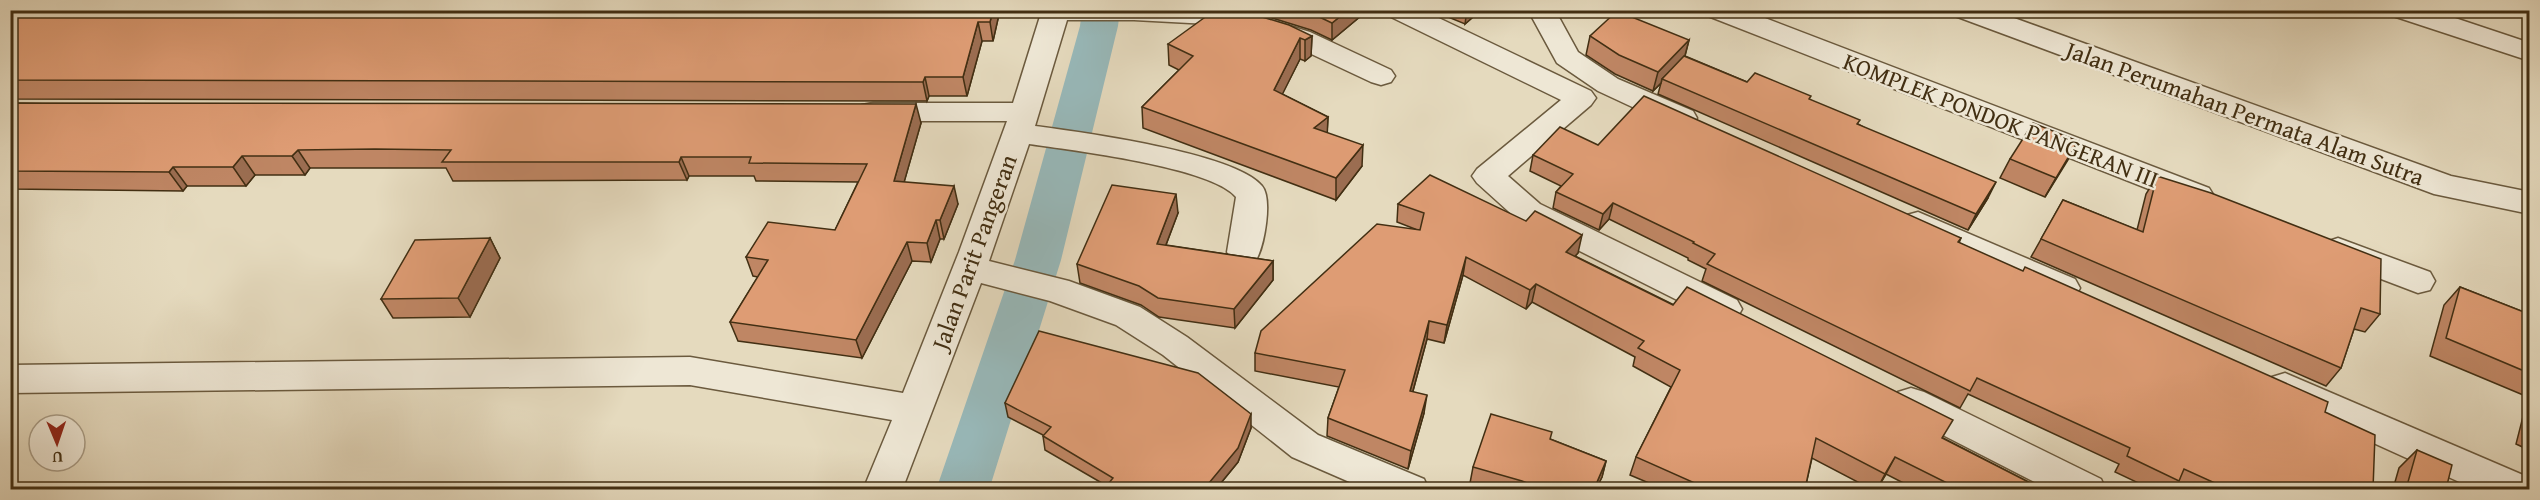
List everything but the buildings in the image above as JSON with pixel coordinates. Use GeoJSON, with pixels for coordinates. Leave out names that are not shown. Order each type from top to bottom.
{"type":"FeatureCollection","features":[{"type":"Feature","properties":{"kind":"street"},"geometry":{"type":"LineString","coordinates":[[1399,10],[1581,98],[1488,176],[1529,212],[1756,325]]}},
{"type":"Feature","properties":{"kind":"street","name":"KOMPLEK PONDOK PANGERAN III"},"geometry":{"type":"LineString","coordinates":[[1718,10],[2229,208]]}},
{"type":"Feature","properties":{"kind":"street","name":"Jalan Perumahan Permata Alam Sutra"},"geometry":{"type":"LineString","coordinates":[[1965,10],[2445,186],[2529,203]]}},
{"type":"Feature","properties":{"kind":"street"},"geometry":{"type":"LineString","coordinates":[[2403,10],[2529,53]]}},
{"type":"Feature","properties":{"kind":"street"},"geometry":{"type":"LineString","coordinates":[[1062,12],[1134,12],[1229,17],[1300,39],[1381,76]]}},
{"type":"Feature","properties":{"kind":"street","name":"Jalan Parit Pangeran"},"geometry":{"type":"LineString","coordinates":[[882,489],[915,409],[981,270],[1028,127],[1062,12]]}},
{"type":"Feature","properties":{"kind":"street"},"geometry":{"type":"LineString","coordinates":[[1547,13],[1567,57],[1608,85],[1709,130]]}},
{"type":"Feature","properties":{"kind":"street"},"geometry":{"type":"LineString","coordinates":[[846,112],[1028,127],[1203,168],[1245,183],[1252,194],[1244,252]]}},
{"type":"Feature","properties":{"kind":"street"},"geometry":{"type":"LineString","coordinates":[[1894,213],[2091,300]]}},
{"type":"Feature","properties":{"kind":"street"},"geometry":{"type":"LineString","coordinates":[[2307,238],[2418,281]]}},
{"type":"Feature","properties":{"kind":"street"},"geometry":{"type":"LineString","coordinates":[[981,270],[1057,290],[1128,316],[1175,346],[1305,446],[1410,489]]}},
{"type":"Feature","properties":{"kind":"street"},"geometry":{"type":"LineString","coordinates":[[10,379],[690,370],[915,409]]}},
{"type":"Feature","properties":{"kind":"street"},"geometry":{"type":"LineString","coordinates":[[2255,373],[2517,489]]}},
{"type":"Feature","properties":{"kind":"street"},"geometry":{"type":"LineString","coordinates":[[1884,389],[2087,489]]}},
{"type":"Feature","properties":{"kind":"waterway"},"geometry":{"type":"LineString","coordinates":[[962,490],[1038,260],[1099,26],[1101,10]]}}]}
